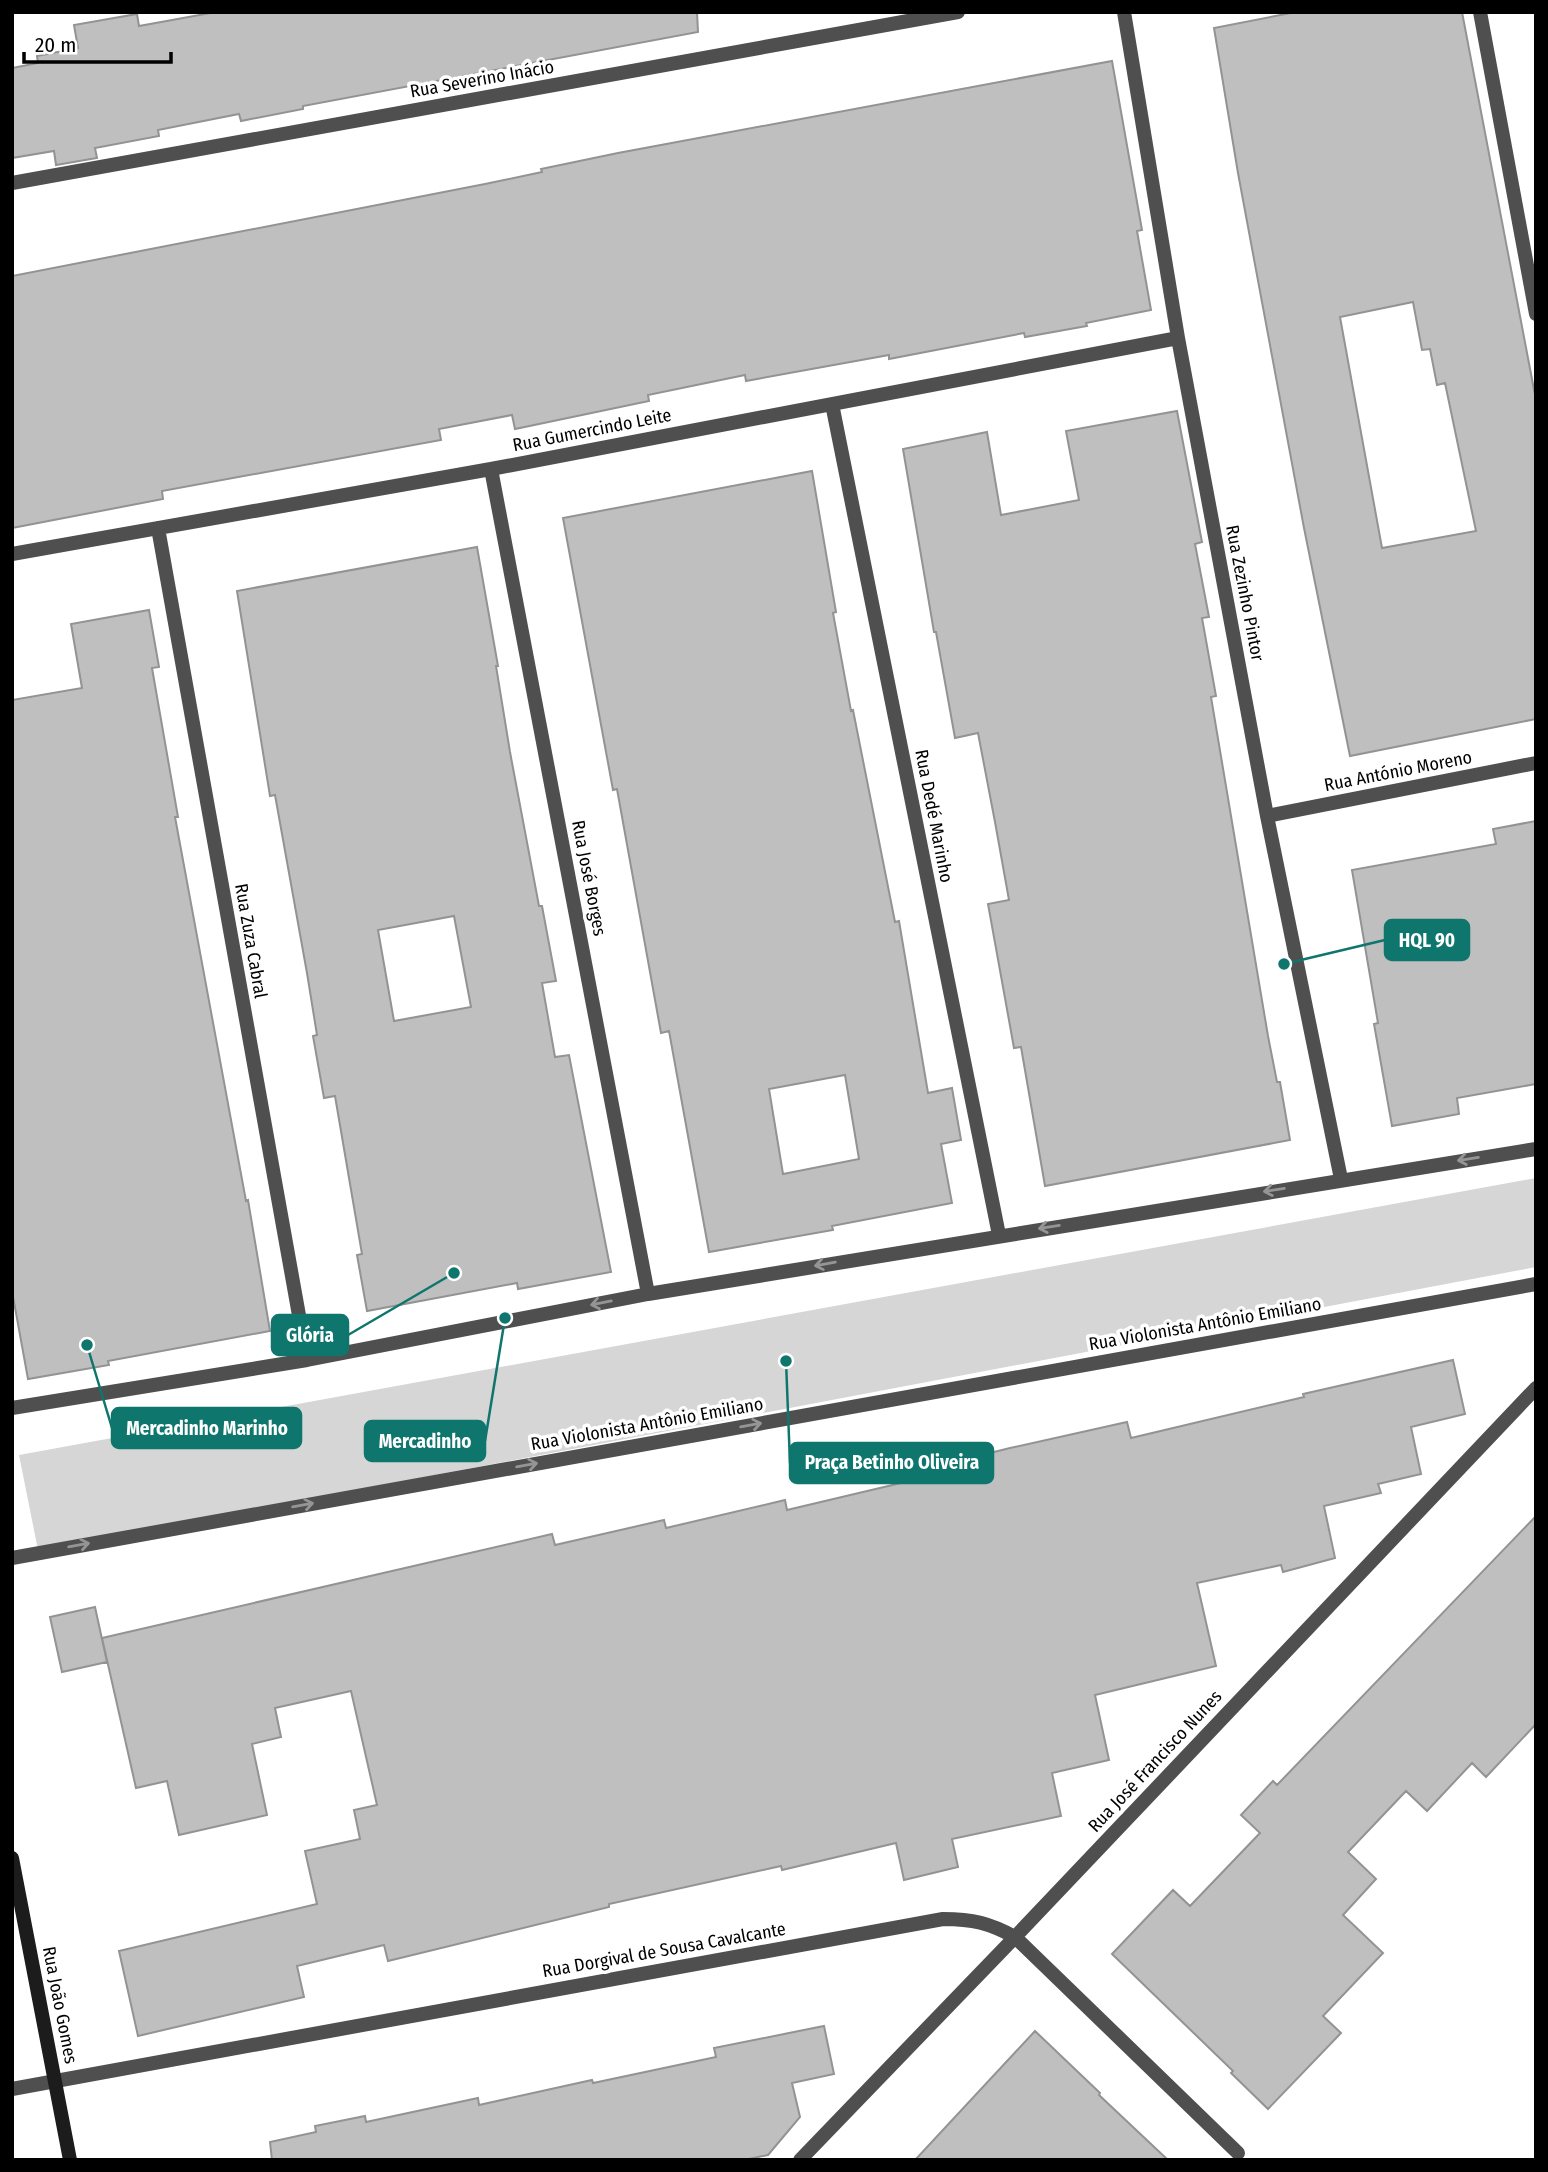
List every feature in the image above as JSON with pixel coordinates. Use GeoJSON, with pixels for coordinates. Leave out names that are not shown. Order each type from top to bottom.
{"type":"FeatureCollection","features":[{"type":"Feature","properties":{"kind":"street","name":"Rua Severino Inácio"},"geometry":{"type":"LineString","coordinates":[[12,183],[958,12]]}},
{"type":"Feature","properties":{"kind":"street","name":"Rua Zezinho Pintor"},"geometry":{"type":"LineString","coordinates":[[1124,12],[1178,338],[1267,816],[1341,1179]]}},
{"type":"Feature","properties":{"kind":"street"},"geometry":{"type":"LineString","coordinates":[[1480,12],[1536,314]]}},
{"type":"Feature","properties":{"kind":"street","name":"Rua Gumercindo Leite"},"geometry":{"type":"LineString","coordinates":[[12,554],[491,469],[1178,338]]}},
{"type":"Feature","properties":{"kind":"street","name":"Rua Dedé Marinho"},"geometry":{"type":"LineString","coordinates":[[832,404],[999,1235]]}},
{"type":"Feature","properties":{"kind":"street","name":"Rua José Borges"},"geometry":{"type":"LineString","coordinates":[[491,469],[648,1294]]}},
{"type":"Feature","properties":{"kind":"street","name":"Rua Zuza Cabral"},"geometry":{"type":"LineString","coordinates":[[158,528],[307,1360]]}},
{"type":"Feature","properties":{"kind":"street","name":"Rua António Moreno"},"geometry":{"type":"LineString","coordinates":[[1267,816],[1536,763]]}},
{"type":"Feature","properties":{"kind":"street"},"geometry":{"type":"LineString","coordinates":[[12,1408],[307,1360],[648,1294],[1536,1149]]}},
{"type":"Feature","properties":{"kind":"street","name":"Rua Violonista Antônio Emiliano"},"geometry":{"type":"LineString","coordinates":[[12,1558],[1536,1284]]}},
{"type":"Feature","properties":{"kind":"street","name":"Rua José Francisco Nunes"},"geometry":{"type":"LineString","coordinates":[[800,2160],[1536,1388]]}},
{"type":"Feature","properties":{"kind":"street","name":"Rua João Gomes"},"geometry":{"type":"LineString","coordinates":[[12,1858],[70,2160]]}},
{"type":"Feature","properties":{"kind":"street","name":"Rua Dorgival de Sousa Cavalcante"},"geometry":{"type":"LineString","coordinates":[[12,2089],[943,1919],[968,1919],[991,1924],[1015,1937],[1238,2153]]}},
{"type":"Feature","properties":{"kind":"shaded area"},"geometry":{"type":"Polygon","coordinates":[[[1536,1178],[1536,1267],[38,1550],[19,1455],[1536,1178]]]}},
{"type":"Feature","properties":{"kind":"building"},"geometry":{"type":"Polygon","coordinates":[[[216,12],[697,12],[698,32],[303,106],[303,109],[241,121],[239,114],[158,130],[159,136],[95,148],[97,158],[56,165],[54,151],[12,158],[12,68],[38,63],[37,56],[78,48],[74,25],[137,14],[139,26],[216,12]]]}},
{"type":"Feature","properties":{"kind":"building"},"geometry":{"type":"Polygon","coordinates":[[[1296,12],[1462,12],[1536,400],[1536,719],[1350,756],[1304,528],[1214,28],[1296,12]],[[1413,302],[1340,317],[1382,548],[1476,531],[1445,383],[1437,385],[1430,349],[1422,350],[1413,302]]]}},
{"type":"Feature","properties":{"kind":"building"},"geometry":{"type":"Polygon","coordinates":[[[1112,61],[1142,230],[1137,231],[1151,310],[1086,323],[1087,326],[1025,337],[1024,333],[889,359],[889,355],[746,381],[745,375],[648,395],[649,401],[515,429],[512,415],[439,429],[441,440],[162,491],[163,499],[12,528],[12,276],[485,184],[618,153],[1112,61]]]}},
{"type":"Feature","properties":{"kind":"building"},"geometry":{"type":"Polygon","coordinates":[[[1177,411],[1202,542],[1195,544],[1209,617],[1202,618],[1216,696],[1211,697],[1268,1036],[1277,1082],[1280,1082],[1290,1140],[1045,1186],[1021,1047],[1014,1048],[988,904],[1009,900],[978,733],[955,738],[903,449],[987,432],[1001,515],[1079,500],[1066,431],[1177,411]]]}},
{"type":"Feature","properties":{"kind":"building"},"geometry":{"type":"Polygon","coordinates":[[[812,471],[851,711],[853,710],[895,922],[899,921],[928,1093],[952,1088],[961,1140],[941,1144],[952,1203],[832,1226],[833,1230],[709,1252],[669,1031],[661,1033],[617,789],[613,790],[563,518],[812,471]],[[845,1075],[769,1089],[783,1174],[859,1159],[845,1075]]]}},
{"type":"Feature","properties":{"kind":"building"},"geometry":{"type":"Polygon","coordinates":[[[477,547],[510,752],[556,981],[542,983],[555,1057],[569,1055],[611,1272],[518,1289],[517,1283],[367,1311],[357,1255],[362,1254],[335,1096],[324,1098],[313,1036],[317,1035],[307,973],[275,795],[270,796],[237,591],[477,547]],[[454,916],[378,930],[394,1021],[471,1007],[454,916]]]}},
{"type":"Feature","properties":{"kind":"building"},"geometry":{"type":"Polygon","coordinates":[[[149,610],[159,667],[152,668],[178,817],[175,817],[246,1201],[248,1200],[270,1331],[28,1379],[12,1291],[12,700],[82,688],[71,624],[149,610]]]}},
{"type":"Feature","properties":{"kind":"building"},"geometry":{"type":"Polygon","coordinates":[[[1536,821],[1536,1084],[1457,1098],[1459,1114],[1392,1126],[1352,870],[1496,844],[1493,829],[1536,821]]]}},
{"type":"Feature","properties":{"kind":"building"},"geometry":{"type":"Polygon","coordinates":[[[1453,1360],[1465,1414],[1411,1427],[1421,1474],[1378,1484],[1381,1493],[1324,1506],[1335,1558],[1283,1572],[1281,1565],[1197,1583],[1216,1666],[1095,1695],[1109,1760],[1052,1773],[1061,1816],[952,1839],[958,1867],[904,1880],[896,1843],[782,1870],[781,1866],[609,1904],[609,1907],[388,1961],[384,1945],[297,1966],[304,1997],[138,2036],[119,1951],[317,1904],[305,1851],[360,1839],[354,1810],[377,1805],[351,1691],[275,1708],[281,1737],[252,1744],[267,1815],[179,1835],[167,1781],[136,1788],[102,1638],[552,1534],[555,1545],[664,1520],[666,1528],[785,1500],[787,1510],[960,1469],[958,1461],[1010,1448],[1127,1422],[1131,1438],[1304,1397],[1303,1394],[1453,1360]]]}},
{"type":"Feature","properties":{"kind":"building"},"geometry":{"type":"Polygon","coordinates":[[[1536,1516],[1536,1724],[1486,1777],[1472,1763],[1427,1811],[1406,1791],[1348,1852],[1376,1879],[1343,1915],[1383,1953],[1323,2016],[1341,2033],[1268,2109],[1231,2073],[1233,2071],[1112,1954],[1173,1890],[1190,1906],[1260,1833],[1241,1815],[1273,1781],[1277,1785],[1536,1516]]]}},
{"type":"Feature","properties":{"kind":"building"},"geometry":{"type":"Polygon","coordinates":[[[95,1607],[107,1662],[62,1672],[50,1617],[95,1607]]]}},
{"type":"Feature","properties":{"kind":"building"},"geometry":{"type":"Polygon","coordinates":[[[824,2026],[834,2074],[792,2083],[800,2117],[768,2155],[744,2160],[272,2160],[270,2142],[316,2132],[315,2126],[365,2116],[366,2122],[478,2098],[479,2105],[592,2080],[593,2083],[716,2057],[714,2048],[824,2026]]]}},
{"type":"Feature","properties":{"kind":"building"},"geometry":{"type":"Polygon","coordinates":[[[1035,2031],[1100,2093],[1099,2095],[1168,2160],[915,2160],[1035,2031]]]}},
{"type":"Feature","properties":{"kind":"place","name":"HQL 90"},"geometry":{"type":"Point","coordinates":[1284,964]}},
{"type":"Feature","properties":{"kind":"place","name":"Glória"},"geometry":{"type":"Point","coordinates":[454,1273]}},
{"type":"Feature","properties":{"kind":"place","name":"Mercadinho"},"geometry":{"type":"Point","coordinates":[505,1318]}},
{"type":"Feature","properties":{"kind":"place","name":"Mercadinho Marinho"},"geometry":{"type":"Point","coordinates":[87,1345]}},
{"type":"Feature","properties":{"kind":"place","name":"Praça Betinho Oliveira"},"geometry":{"type":"Point","coordinates":[786,1361]}}]}
